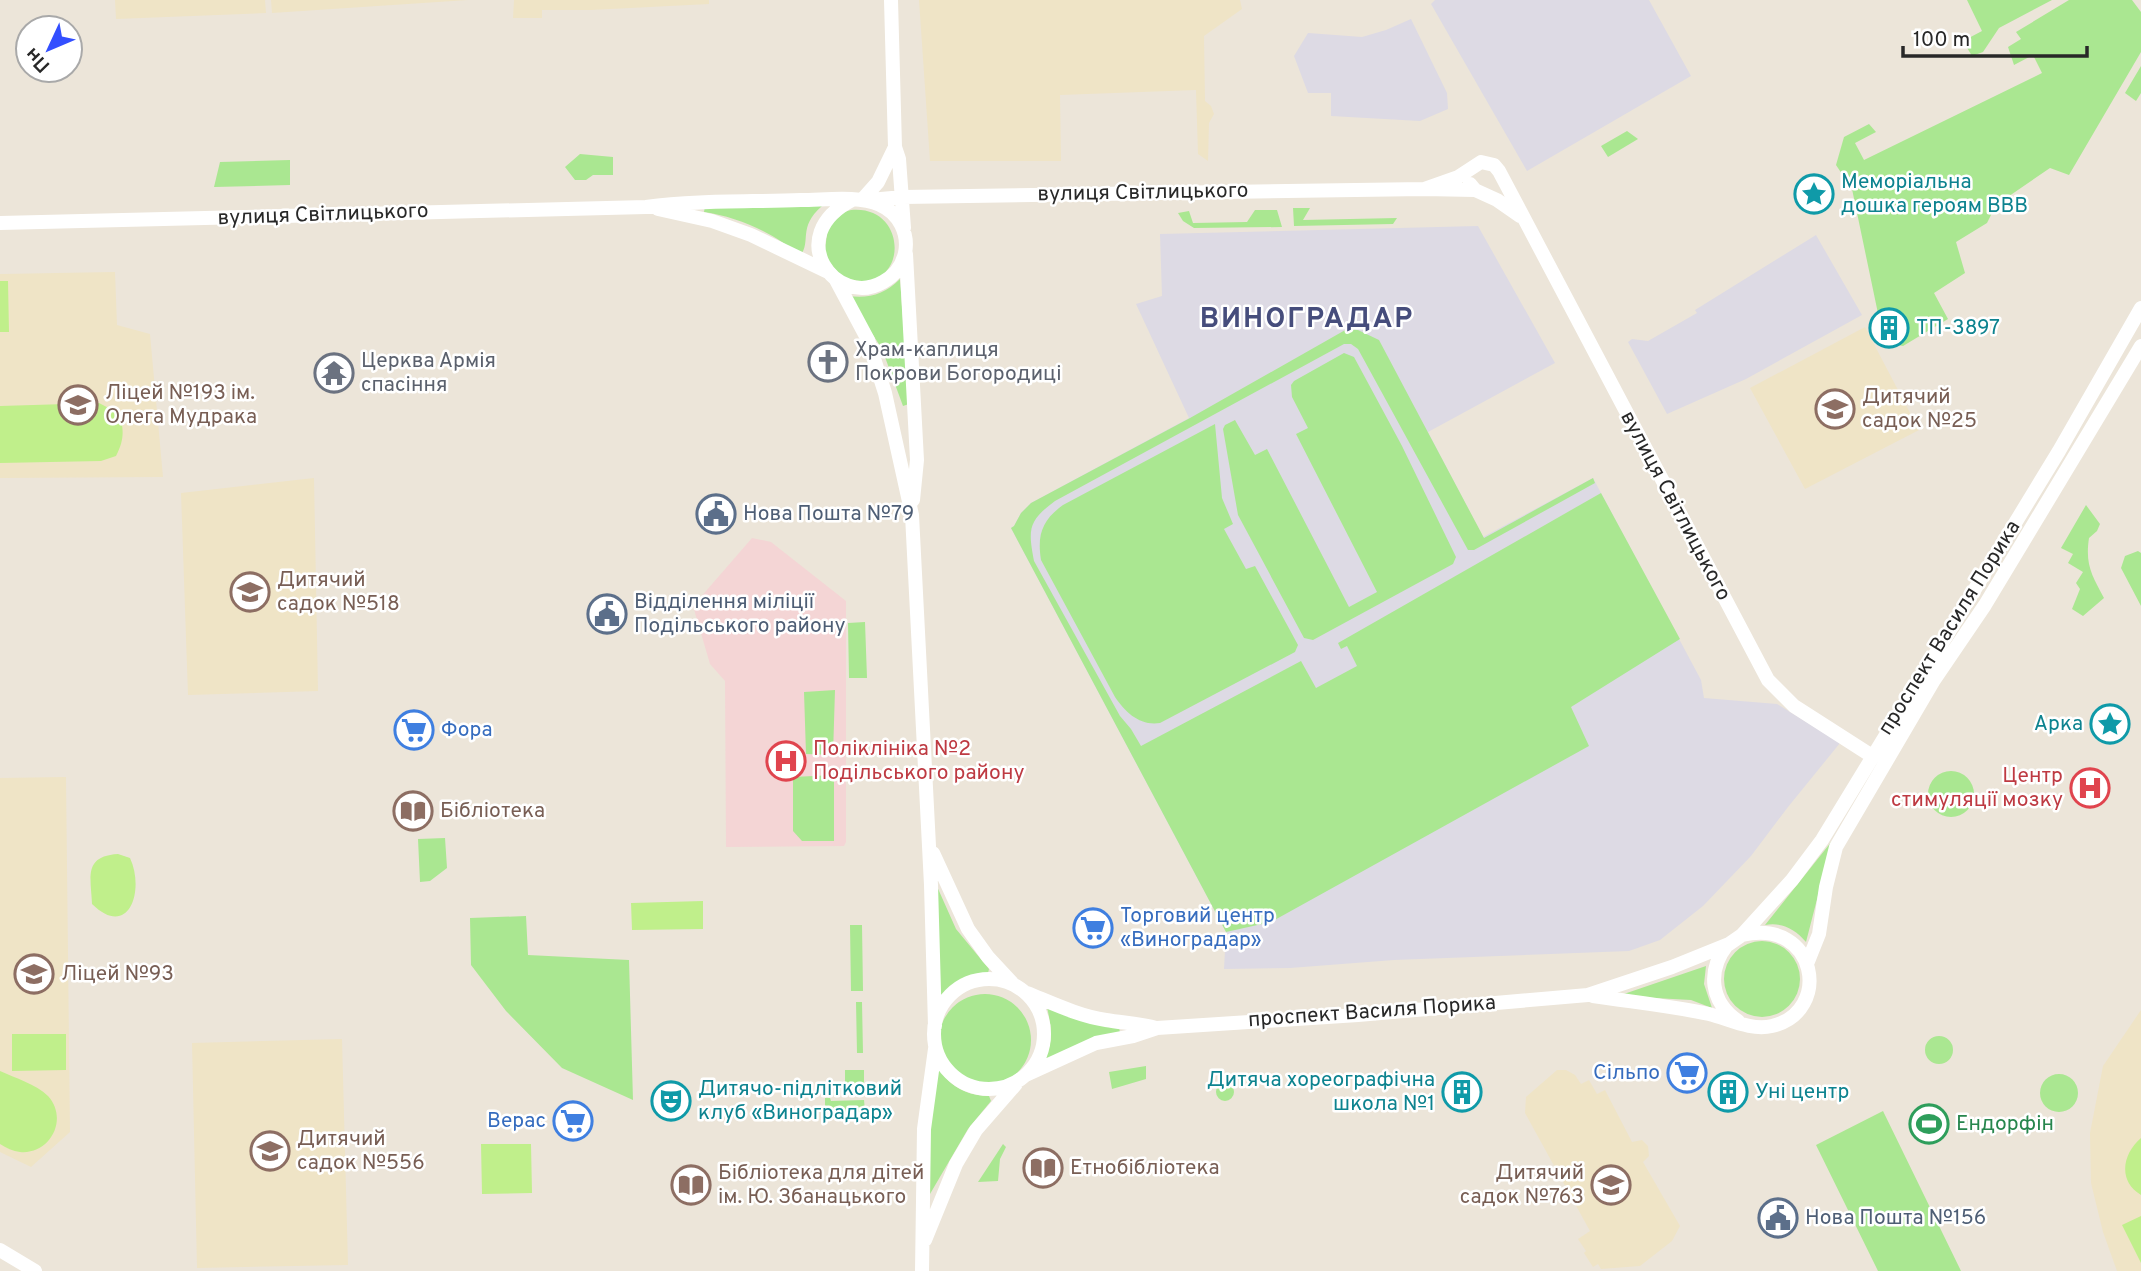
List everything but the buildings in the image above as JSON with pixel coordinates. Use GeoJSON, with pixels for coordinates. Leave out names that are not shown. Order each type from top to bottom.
{"type":"FeatureCollection","features":[{"type":"Feature","properties":{"kind":"street"},"geometry":{"type":"LineString","coordinates":[[891,0],[895,147],[903,197],[917,460],[912,515],[935,1026],[935,1047],[924,1129],[920,1242],[922,1271]]}},
{"type":"Feature","properties":{"kind":"street"},"geometry":{"type":"LineString","coordinates":[[895,147],[878,182],[857,200],[830,214],[821,230],[818,248],[824,265],[868,340],[885,393],[912,515]]}},
{"type":"Feature","properties":{"kind":"street"},"geometry":{"type":"LineString","coordinates":[[1481,162],[1494,165],[1499,171],[1496,189],[1479,192],[1470,185],[1470,170],[1481,162]]}},
{"type":"Feature","properties":{"kind":"street","name":"вулиця Світлицького"},"geometry":{"type":"LineString","coordinates":[[1424,189],[1470,170]]}},
{"type":"Feature","properties":{"kind":"street","name":"вулиця Світлицького"},"geometry":{"type":"LineString","coordinates":[[1499,171],[1768,681],[1794,706],[1872,756]]}},
{"type":"Feature","properties":{"kind":"street","name":"вулиця Світлицького"},"geometry":{"type":"LineString","coordinates":[[0,223],[646,207],[683,202],[1424,189],[1479,192],[1497,200],[1521,217]]}},
{"type":"Feature","properties":{"kind":"street"},"geometry":{"type":"LineString","coordinates":[[857,200],[886,207],[897,218],[905,233]]}},
{"type":"Feature","properties":{"kind":"street","name":"вулиця Світлицького"},"geometry":{"type":"LineString","coordinates":[[646,207],[712,221],[751,235],[832,276]]}},
{"type":"Feature","properties":{"kind":"street"},"geometry":{"type":"LineString","coordinates":[[832,276],[852,287],[879,285],[894,275],[906,250]]}},
{"type":"Feature","properties":{"kind":"street","name":"проспект Василя Порика"},"geometry":{"type":"LineString","coordinates":[[1022,1078],[1096,1043],[1157,1028],[1358,1015],[1588,995],[1672,967],[1729,944],[1742,935],[1792,880],[1822,841],[2059,451],[2141,308]]}},
{"type":"Feature","properties":{"kind":"street","name":"проспект Василя Порика"},"geometry":{"type":"LineString","coordinates":[[1588,995],[1710,1014],[1755,1027],[1771,1026],[1786,1020],[1798,1010],[1807,996],[1810,980],[1807,964],[1819,934],[1826,887],[1836,847],[1934,680],[1985,605],[2141,346]]}},
{"type":"Feature","properties":{"kind":"street"},"geometry":{"type":"LineString","coordinates":[[922,1248],[956,1164],[976,1130],[1039,1058],[1044,1038],[1044,1027],[1037,1007],[988,957],[968,929],[928,843]]}},
{"type":"Feature","properties":{"kind":"street"},"geometry":{"type":"LineString","coordinates":[[1742,935],[1758,931],[1788,939],[1800,950],[1807,964]]}},
{"type":"Feature","properties":{"kind":"street","name":"проспект Василя Порика"},"geometry":{"type":"LineString","coordinates":[[1729,944],[1719,956],[1714,971],[1714,987],[1719,1002],[1728,1014],[1742,1023]]}},
{"type":"Feature","properties":{"kind":"street"},"geometry":{"type":"LineString","coordinates":[[935,1026],[948,998],[964,985],[994,979],[1018,988]]}},
{"type":"Feature","properties":{"kind":"street","name":"проспект Василя Порика"},"geometry":{"type":"LineString","coordinates":[[1018,988],[1074,1011],[1106,1020],[1134,1022],[1157,1028]]}},
{"type":"Feature","properties":{"kind":"street"},"geometry":{"type":"LineString","coordinates":[[935,1047],[944,1066],[968,1085],[998,1089],[1022,1078]]}},
{"type":"Feature","properties":{"kind":"street"},"geometry":{"type":"LineString","coordinates":[[0,1250],[35,1271]]}},
{"type":"Feature","properties":{"kind":"shaded area"},"geometry":{"type":"Polygon","coordinates":[[[115,0],[265,0],[266,13],[116,19],[115,0]]]}},
{"type":"Feature","properties":{"kind":"shaded area"},"geometry":{"type":"Polygon","coordinates":[[[271,0],[468,0],[272,13],[271,0]]]}},
{"type":"Feature","properties":{"kind":"shaded area"},"geometry":{"type":"Polygon","coordinates":[[[514,0],[709,0],[709,4],[542,10],[542,18],[513,18],[514,0]]]}},
{"type":"Feature","properties":{"kind":"shaded area"},"geometry":{"type":"Polygon","coordinates":[[[919,0],[1240,0],[1242,9],[1204,36],[1205,101],[1214,114],[1209,123],[1208,161],[1198,154],[1196,90],[1060,95],[1061,161],[930,161],[919,0]]]}},
{"type":"Feature","properties":{"kind":"shaded area"},"geometry":{"type":"Polygon","coordinates":[[[1435,0],[1649,0],[1691,76],[1527,171],[1431,4],[1435,0]]]}},
{"type":"Feature","properties":{"kind":"shaded area"},"geometry":{"type":"Polygon","coordinates":[[[1411,19],[1447,93],[1448,109],[1420,121],[1331,116],[1331,93],[1308,93],[1294,56],[1308,33],[1362,37],[1411,19]]]}},
{"type":"Feature","properties":{"kind":"shaded area"},"geometry":{"type":"Polygon","coordinates":[[[1478,226],[1555,363],[1428,432],[1483,537],[1593,478],[1701,680],[1704,698],[1777,704],[1840,743],[1751,856],[1703,906],[1660,940],[1629,951],[1224,969],[1226,932],[1011,528],[1031,503],[1189,418],[1136,304],[1162,296],[1160,234],[1478,226]]]}},
{"type":"Feature","properties":{"kind":"shaded area"},"geometry":{"type":"Polygon","coordinates":[[[1816,235],[1862,315],[1746,379],[1667,414],[1628,342],[1632,339],[1648,341],[1697,313],[1695,310],[1816,235]]]}},
{"type":"Feature","properties":{"kind":"shaded area","name":"Ліцей №193 ім. Олега Мудрака"},"geometry":{"type":"Polygon","coordinates":[[[115,272],[117,325],[150,334],[163,477],[0,478],[0,274],[115,272]]]}},
{"type":"Feature","properties":{"kind":"shaded area","name":"Дитячий садок №25"},"geometry":{"type":"Polygon","coordinates":[[[1865,327],[1919,430],[1805,489],[1750,388],[1865,327]]]}},
{"type":"Feature","properties":{"kind":"shaded area","name":"Дитячий садок №518"},"geometry":{"type":"Polygon","coordinates":[[[314,478],[318,691],[188,695],[181,493],[314,478]]]}},
{"type":"Feature","properties":{"kind":"shaded area","name":"Поліклініка №2 Подільського району"},"geometry":{"type":"Polygon","coordinates":[[[752,538],[771,542],[846,601],[844,846],[726,847],[725,681],[710,664],[693,606],[752,538]]]}},
{"type":"Feature","properties":{"kind":"shaded area","name":"Ліцей №93"},"geometry":{"type":"Polygon","coordinates":[[[66,777],[70,1132],[31,1167],[0,1152],[0,778],[66,777]]]}},
{"type":"Feature","properties":{"kind":"shaded area"},"geometry":{"type":"Polygon","coordinates":[[[2141,1010],[2141,1271],[2117,1271],[2103,1232],[2091,1183],[2090,1133],[2103,1066],[2141,1010]]]}},
{"type":"Feature","properties":{"kind":"shaded area","name":"Дитячий садок №556"},"geometry":{"type":"Polygon","coordinates":[[[342,1039],[348,1265],[197,1268],[192,1043],[342,1039]]]}},
{"type":"Feature","properties":{"kind":"shaded area","name":"Дитячий садок №763"},"geometry":{"type":"Polygon","coordinates":[[[1557,1070],[1566,1070],[1575,1075],[1581,1084],[1589,1080],[1597,1094],[1605,1090],[1632,1142],[1642,1140],[1648,1146],[1649,1156],[1643,1162],[1680,1226],[1672,1241],[1640,1266],[1601,1269],[1598,1264],[1593,1267],[1578,1239],[1590,1231],[1525,1113],[1526,1097],[1557,1070]]]}},
{"type":"Feature","properties":{"kind":"green space"},"geometry":{"type":"Polygon","coordinates":[[[1967,0],[2052,0],[1999,28],[1983,52],[1972,56],[1963,41],[1982,31],[1967,0]]]}},
{"type":"Feature","properties":{"kind":"green space"},"geometry":{"type":"Polygon","coordinates":[[[2069,0],[2132,0],[2141,12],[2141,52],[2069,175],[2050,168],[1996,205],[1987,223],[1956,242],[1965,273],[1934,293],[1948,319],[1903,346],[1893,344],[1887,337],[1897,333],[1891,318],[1880,323],[1852,189],[1836,165],[1844,137],[1869,124],[1876,132],[1855,143],[1864,160],[2042,73],[2033,55],[2014,65],[2008,47],[2021,39],[2016,32],[2069,0]]]}},
{"type":"Feature","properties":{"kind":"green space"},"geometry":{"type":"Polygon","coordinates":[[[2141,66],[2141,93],[2136,101],[2125,93],[2141,66]]]}},
{"type":"Feature","properties":{"kind":"green space"},"geometry":{"type":"Polygon","coordinates":[[[1627,131],[1638,139],[1608,157],[1601,146],[1627,131]]]}},
{"type":"Feature","properties":{"kind":"green space"},"geometry":{"type":"Polygon","coordinates":[[[580,154],[613,157],[613,175],[593,175],[586,180],[575,180],[565,167],[580,154]]]}},
{"type":"Feature","properties":{"kind":"green space"},"geometry":{"type":"Polygon","coordinates":[[[290,160],[290,185],[214,187],[220,162],[290,160]]]}},
{"type":"Feature","properties":{"kind":"green space"},"geometry":{"type":"Polygon","coordinates":[[[705,206],[822,206],[810,221],[800,256],[755,227],[704,212],[705,206]]]}},
{"type":"Feature","properties":{"kind":"green space"},"geometry":{"type":"Polygon","coordinates":[[[1293,208],[1310,208],[1303,220],[1397,218],[1393,224],[1294,226],[1293,208]]]}},
{"type":"Feature","properties":{"kind":"green space"},"geometry":{"type":"Polygon","coordinates":[[[1255,210],[1277,210],[1282,227],[1194,228],[1183,221],[1178,213],[1189,211],[1193,223],[1247,222],[1255,210]]]}},
{"type":"Feature","properties":{"kind":"green space"},"geometry":{"type":"Polygon","coordinates":[[[844,212],[869,212],[882,219],[890,230],[894,256],[889,268],[879,277],[862,281],[843,278],[824,256],[828,227],[844,212]]]}},
{"type":"Feature","properties":{"kind":"green space"},"geometry":{"type":"Polygon","coordinates":[[[900,279],[909,404],[903,406],[882,349],[848,296],[876,294],[900,279]]]}},
{"type":"Feature","properties":{"kind":"green space"},"geometry":{"type":"Polygon","coordinates":[[[0,281],[8,281],[9,332],[0,332],[0,281]]]}},
{"type":"Feature","properties":{"kind":"green space"},"geometry":{"type":"Polygon","coordinates":[[[1347,329],[1358,330],[1379,340],[1484,538],[1593,478],[1595,483],[1474,550],[1468,550],[1358,349],[1351,344],[1344,344],[1055,501],[1039,514],[1032,526],[1034,561],[1120,716],[1141,746],[1301,661],[1316,688],[1357,666],[1347,646],[1341,649],[1338,643],[1601,493],[1680,639],[1571,707],[1589,746],[1271,922],[1226,932],[1011,528],[1031,503],[1190,418],[1347,329]]]}},
{"type":"Feature","properties":{"kind":"green space"},"geometry":{"type":"Polygon","coordinates":[[[1344,353],[1354,357],[1402,446],[1456,557],[1453,564],[1313,640],[1304,638],[1238,515],[1223,429],[1235,420],[1255,455],[1267,449],[1349,607],[1377,592],[1296,434],[1308,428],[1292,397],[1291,385],[1344,353]]]}},
{"type":"Feature","properties":{"kind":"green space"},"geometry":{"type":"Polygon","coordinates":[[[99,403],[120,414],[123,436],[116,456],[101,461],[0,463],[0,406],[99,403]]]}},
{"type":"Feature","properties":{"kind":"green space"},"geometry":{"type":"Polygon","coordinates":[[[1215,424],[1222,498],[1233,524],[1224,529],[1246,569],[1255,566],[1298,645],[1295,652],[1160,723],[1146,722],[1129,713],[1115,697],[1041,560],[1041,536],[1050,516],[1063,505],[1215,424]]]}},
{"type":"Feature","properties":{"kind":"green space"},"geometry":{"type":"Polygon","coordinates":[[[2086,505],[2100,524],[2089,538],[2088,556],[2093,576],[2104,598],[2083,616],[2072,609],[2080,589],[2076,583],[2083,572],[2068,563],[2073,554],[2061,548],[2086,505]]]}},
{"type":"Feature","properties":{"kind":"green space"},"geometry":{"type":"Polygon","coordinates":[[[2138,551],[2141,553],[2141,606],[2121,568],[2125,556],[2138,551]]]}},
{"type":"Feature","properties":{"kind":"green space"},"geometry":{"type":"Polygon","coordinates":[[[865,622],[867,678],[849,678],[848,623],[865,622]]]}},
{"type":"Feature","properties":{"kind":"green space"},"geometry":{"type":"Polygon","coordinates":[[[835,690],[833,755],[806,754],[804,692],[835,690]]]}},
{"type":"Feature","properties":{"kind":"green space"},"geometry":{"type":"Polygon","coordinates":[[[1951,771],[1960,772],[1967,778],[1973,785],[1973,803],[1967,810],[1960,816],[1951,817],[1942,816],[1935,810],[1929,803],[1928,794],[1929,785],[1935,778],[1942,772],[1951,771]]]}},
{"type":"Feature","properties":{"kind":"green space"},"geometry":{"type":"Polygon","coordinates":[[[834,775],[834,841],[802,841],[793,831],[793,777],[834,775]]]}},
{"type":"Feature","properties":{"kind":"green space"},"geometry":{"type":"Polygon","coordinates":[[[445,838],[447,868],[430,881],[420,882],[418,839],[445,838]]]}},
{"type":"Feature","properties":{"kind":"green space"},"geometry":{"type":"Polygon","coordinates":[[[1832,841],[1806,942],[1788,928],[1765,925],[1832,841]]]}},
{"type":"Feature","properties":{"kind":"green space"},"geometry":{"type":"Polygon","coordinates":[[[118,854],[130,858],[136,884],[130,906],[124,914],[116,916],[105,914],[92,904],[91,877],[94,864],[99,859],[118,854]]]}},
{"type":"Feature","properties":{"kind":"green space"},"geometry":{"type":"Polygon","coordinates":[[[935,882],[956,929],[989,969],[988,973],[963,980],[942,996],[939,995],[935,882]]]}},
{"type":"Feature","properties":{"kind":"green space"},"geometry":{"type":"Polygon","coordinates":[[[703,901],[703,929],[632,930],[631,903],[703,901]]]}},
{"type":"Feature","properties":{"kind":"green space"},"geometry":{"type":"Polygon","coordinates":[[[526,916],[528,955],[629,960],[633,1100],[562,1068],[506,1011],[471,965],[470,918],[526,916]]]}},
{"type":"Feature","properties":{"kind":"green space"},"geometry":{"type":"Polygon","coordinates":[[[850,925],[862,925],[863,991],[851,991],[850,925]]]}},
{"type":"Feature","properties":{"kind":"green space"},"geometry":{"type":"Polygon","coordinates":[[[1762,941],[1777,944],[1789,952],[1797,964],[1800,979],[1797,994],[1789,1006],[1777,1014],[1762,1017],[1747,1014],[1735,1006],[1727,994],[1724,979],[1727,964],[1735,952],[1747,944],[1762,941]]]}},
{"type":"Feature","properties":{"kind":"green space"},"geometry":{"type":"Polygon","coordinates":[[[1706,966],[1704,984],[1712,1008],[1691,1000],[1618,996],[1706,966]]]}},
{"type":"Feature","properties":{"kind":"green space"},"geometry":{"type":"Polygon","coordinates":[[[985,994],[1003,998],[1018,1007],[1027,1022],[1031,1040],[1027,1058],[1018,1073],[1003,1082],[985,1086],[967,1082],[952,1073],[943,1058],[939,1040],[943,1022],[952,1007],[967,998],[985,994]]]}},
{"type":"Feature","properties":{"kind":"green space"},"geometry":{"type":"Polygon","coordinates":[[[856,1002],[862,1002],[863,1053],[857,1053],[856,1002]]]}},
{"type":"Feature","properties":{"kind":"green space"},"geometry":{"type":"Polygon","coordinates":[[[1047,1007],[1119,1027],[1120,1033],[1043,1062],[1051,1035],[1047,1007]]]}},
{"type":"Feature","properties":{"kind":"green space"},"geometry":{"type":"Polygon","coordinates":[[[12,1034],[66,1034],[66,1070],[12,1071],[12,1034]]]}},
{"type":"Feature","properties":{"kind":"green space"},"geometry":{"type":"Polygon","coordinates":[[[1939,1036],[1949,1040],[1953,1050],[1949,1060],[1939,1064],[1929,1060],[1925,1050],[1929,1040],[1939,1036]]]}},
{"type":"Feature","properties":{"kind":"green space"},"geometry":{"type":"Polygon","coordinates":[[[934,1058],[943,1074],[955,1086],[971,1093],[989,1096],[991,1101],[968,1129],[930,1194],[925,1192],[934,1058]]]}},
{"type":"Feature","properties":{"kind":"green space"},"geometry":{"type":"Polygon","coordinates":[[[1146,1066],[1146,1079],[1112,1089],[1109,1072],[1146,1066]]]}},
{"type":"Feature","properties":{"kind":"green space"},"geometry":{"type":"Polygon","coordinates":[[[845,1070],[864,1070],[864,1088],[845,1088],[845,1070]]]}},
{"type":"Feature","properties":{"kind":"green space"},"geometry":{"type":"Polygon","coordinates":[[[0,1071],[38,1088],[54,1105],[56,1125],[48,1142],[40,1148],[20,1152],[0,1144],[0,1071]]]}},
{"type":"Feature","properties":{"kind":"green space"},"geometry":{"type":"Polygon","coordinates":[[[2059,1074],[2072,1080],[2078,1093],[2072,1106],[2059,1112],[2046,1106],[2040,1093],[2046,1080],[2059,1074]]]}},
{"type":"Feature","properties":{"kind":"green space"},"geometry":{"type":"Polygon","coordinates":[[[1225,1083],[1231,1086],[1234,1092],[1231,1098],[1225,1101],[1219,1098],[1216,1092],[1219,1086],[1225,1083]]]}},
{"type":"Feature","properties":{"kind":"green space"},"geometry":{"type":"Polygon","coordinates":[[[825,1098],[830,1098],[831,1101],[864,1100],[865,1111],[825,1113],[825,1098]]]}},
{"type":"Feature","properties":{"kind":"green space"},"geometry":{"type":"Polygon","coordinates":[[[1883,1111],[1961,1271],[1878,1271],[1816,1145],[1883,1111]]]}},
{"type":"Feature","properties":{"kind":"green space"},"geometry":{"type":"Polygon","coordinates":[[[2141,1138],[2141,1195],[2128,1182],[2125,1167],[2130,1151],[2141,1138]]]}},
{"type":"Feature","properties":{"kind":"green space"},"geometry":{"type":"Polygon","coordinates":[[[481,1144],[531,1144],[532,1193],[482,1194],[481,1144]]]}},
{"type":"Feature","properties":{"kind":"green space"},"geometry":{"type":"Polygon","coordinates":[[[1003,1144],[1006,1147],[1000,1159],[998,1181],[978,1182],[1003,1144]]]}},
{"type":"Feature","properties":{"kind":"green space"},"geometry":{"type":"Polygon","coordinates":[[[2141,1216],[2141,1263],[2122,1225],[2141,1216]]]}},
{"type":"Feature","properties":{"kind":"place","name":"Меморіальна дошка героям ВВВ"},"geometry":{"type":"Point","coordinates":[1814,194]}},
{"type":"Feature","properties":{"kind":"place","name":"ТП-3897"},"geometry":{"type":"Point","coordinates":[1889,328]}},
{"type":"Feature","properties":{"kind":"place","name":"Храм-каплиця Покрови Богородиці"},"geometry":{"type":"Point","coordinates":[828,362]}},
{"type":"Feature","properties":{"kind":"place","name":"Церква Армія спасіння"},"geometry":{"type":"Point","coordinates":[334,373]}},
{"type":"Feature","properties":{"kind":"place","name":"Ліцей №193 ім. Олега Мудрака"},"geometry":{"type":"Point","coordinates":[78,405]}},
{"type":"Feature","properties":{"kind":"place","name":"Дитячий садок №25"},"geometry":{"type":"Point","coordinates":[1835,409]}},
{"type":"Feature","properties":{"kind":"place","name":"Нова Пошта №79"},"geometry":{"type":"Point","coordinates":[716,514]}},
{"type":"Feature","properties":{"kind":"place","name":"Дитячий садок №518"},"geometry":{"type":"Point","coordinates":[250,592]}},
{"type":"Feature","properties":{"kind":"place","name":"Відділення міліції Подільського району"},"geometry":{"type":"Point","coordinates":[607,614]}},
{"type":"Feature","properties":{"kind":"place","name":"Арка"},"geometry":{"type":"Point","coordinates":[2110,724]}},
{"type":"Feature","properties":{"kind":"place","name":"Фора"},"geometry":{"type":"Point","coordinates":[414,730]}},
{"type":"Feature","properties":{"kind":"place","name":"Поліклініка №2 Подільського району"},"geometry":{"type":"Point","coordinates":[786,761]}},
{"type":"Feature","properties":{"kind":"place","name":"Центр стимуляції мозку"},"geometry":{"type":"Point","coordinates":[2090,788]}},
{"type":"Feature","properties":{"kind":"place","name":"Бібліотека"},"geometry":{"type":"Point","coordinates":[413,811]}},
{"type":"Feature","properties":{"kind":"place","name":"Торговий центр «Виноградар»"},"geometry":{"type":"Point","coordinates":[1093,928]}},
{"type":"Feature","properties":{"kind":"place","name":"Ліцей №93"},"geometry":{"type":"Point","coordinates":[34,974]}},
{"type":"Feature","properties":{"kind":"place","name":"Сільпо"},"geometry":{"type":"Point","coordinates":[1687,1073]}},
{"type":"Feature","properties":{"kind":"place","name":"Дитяча хореографічна школа №1"},"geometry":{"type":"Point","coordinates":[1462,1092]}},
{"type":"Feature","properties":{"kind":"place","name":"Уні центр"},"geometry":{"type":"Point","coordinates":[1728,1092]}},
{"type":"Feature","properties":{"kind":"place","name":"Дитячо-підлітковий клуб «Виноградар»"},"geometry":{"type":"Point","coordinates":[671,1101]}},
{"type":"Feature","properties":{"kind":"place","name":"Верас"},"geometry":{"type":"Point","coordinates":[573,1121]}},
{"type":"Feature","properties":{"kind":"place","name":"Ендорфін"},"geometry":{"type":"Point","coordinates":[1929,1124]}},
{"type":"Feature","properties":{"kind":"place","name":"Дитячий садок №556"},"geometry":{"type":"Point","coordinates":[270,1151]}},
{"type":"Feature","properties":{"kind":"place","name":"Етнобібліотека"},"geometry":{"type":"Point","coordinates":[1043,1168]}},
{"type":"Feature","properties":{"kind":"place","name":"Бібліотека для дітей ім. Ю. Збанацького"},"geometry":{"type":"Point","coordinates":[691,1185]}},
{"type":"Feature","properties":{"kind":"place","name":"Дитячий садок №763"},"geometry":{"type":"Point","coordinates":[1611,1185]}},
{"type":"Feature","properties":{"kind":"place","name":"Нова Пошта №156"},"geometry":{"type":"Point","coordinates":[1778,1218]}},
{"type":"Feature","properties":{"kind":"district","name":"ВИНОГРАДАР"},"geometry":{"type":"Point","coordinates":[1307,320]}}]}
